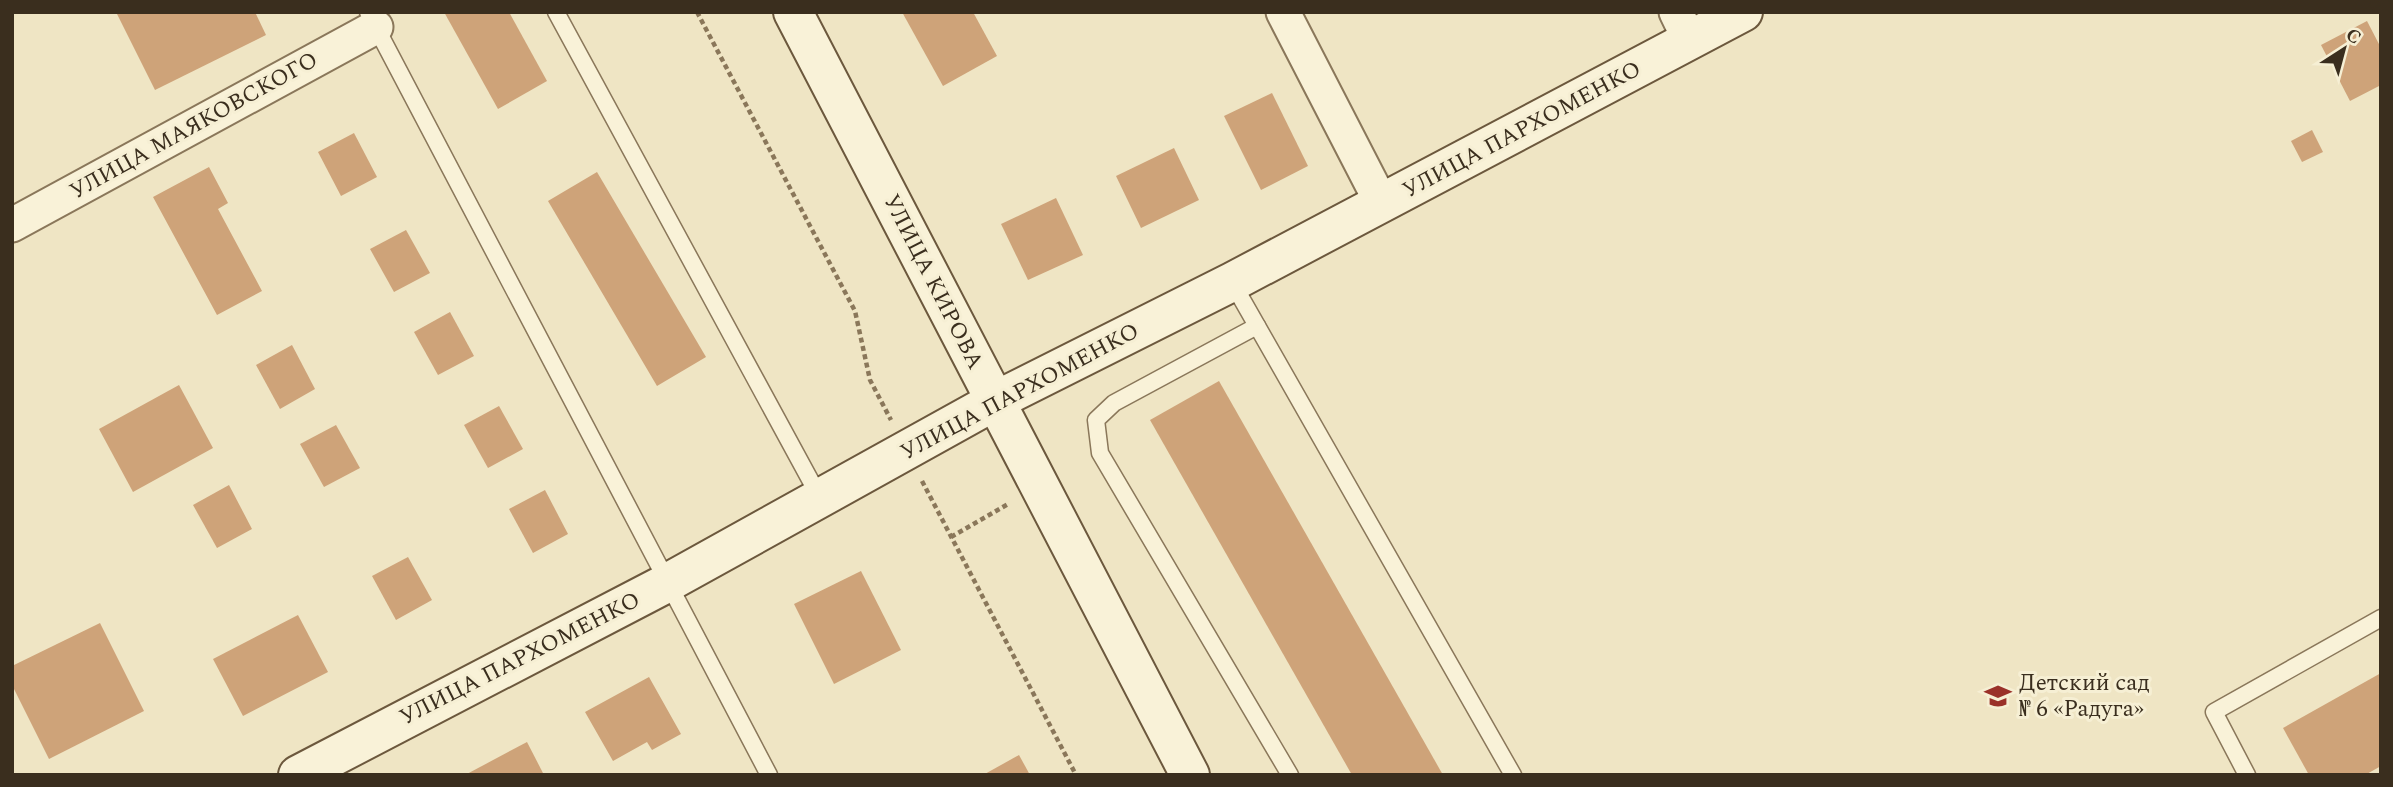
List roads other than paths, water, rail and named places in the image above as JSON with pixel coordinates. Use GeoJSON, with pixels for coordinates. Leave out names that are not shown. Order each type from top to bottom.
{"type":"FeatureCollection","features":[{"type":"Feature","properties":{"kind":"main road","name":"УЛИЦА КИРОВА"},"geometry":{"type":"LineString","coordinates":[[793,12],[1190,775]]}},
{"type":"Feature","properties":{"kind":"main road","name":"УЛИЦА ПАРХОМЕНКО"},"geometry":{"type":"LineString","coordinates":[[298,775],[667,583],[995,401],[1382,204],[1683,27],[1743,12]]}},
{"type":"Feature","properties":{"kind":"street"},"geometry":{"type":"LineString","coordinates":[[1283,12],[1382,204]]}},
{"type":"Feature","properties":{"kind":"street","name":"УЛИЦА МАЯКОВСКОГО"},"geometry":{"type":"LineString","coordinates":[[12,225],[372,20]]}},
{"type":"Feature","properties":{"kind":"lane"},"geometry":{"type":"LineString","coordinates":[[555,12],[820,498]]}},
{"type":"Feature","properties":{"kind":"lane"},"geometry":{"type":"LineString","coordinates":[[372,20],[768,775]]}},
{"type":"Feature","properties":{"kind":"lane"},"geometry":{"type":"LineString","coordinates":[[1232,282],[1513,775]]}},
{"type":"Feature","properties":{"kind":"lane"},"geometry":{"type":"LineString","coordinates":[[1257,326],[1114,403],[1096,420],[1100,453],[1290,775]]}},
{"type":"Feature","properties":{"kind":"lane"},"geometry":{"type":"LineString","coordinates":[[2247,775],[2214,712],[2381,618]]}},
{"type":"Feature","properties":{"kind":"place","name":"Детский сад № 6 «Радуга»"},"geometry":{"type":"Point","coordinates":[1998,696]}}]}
